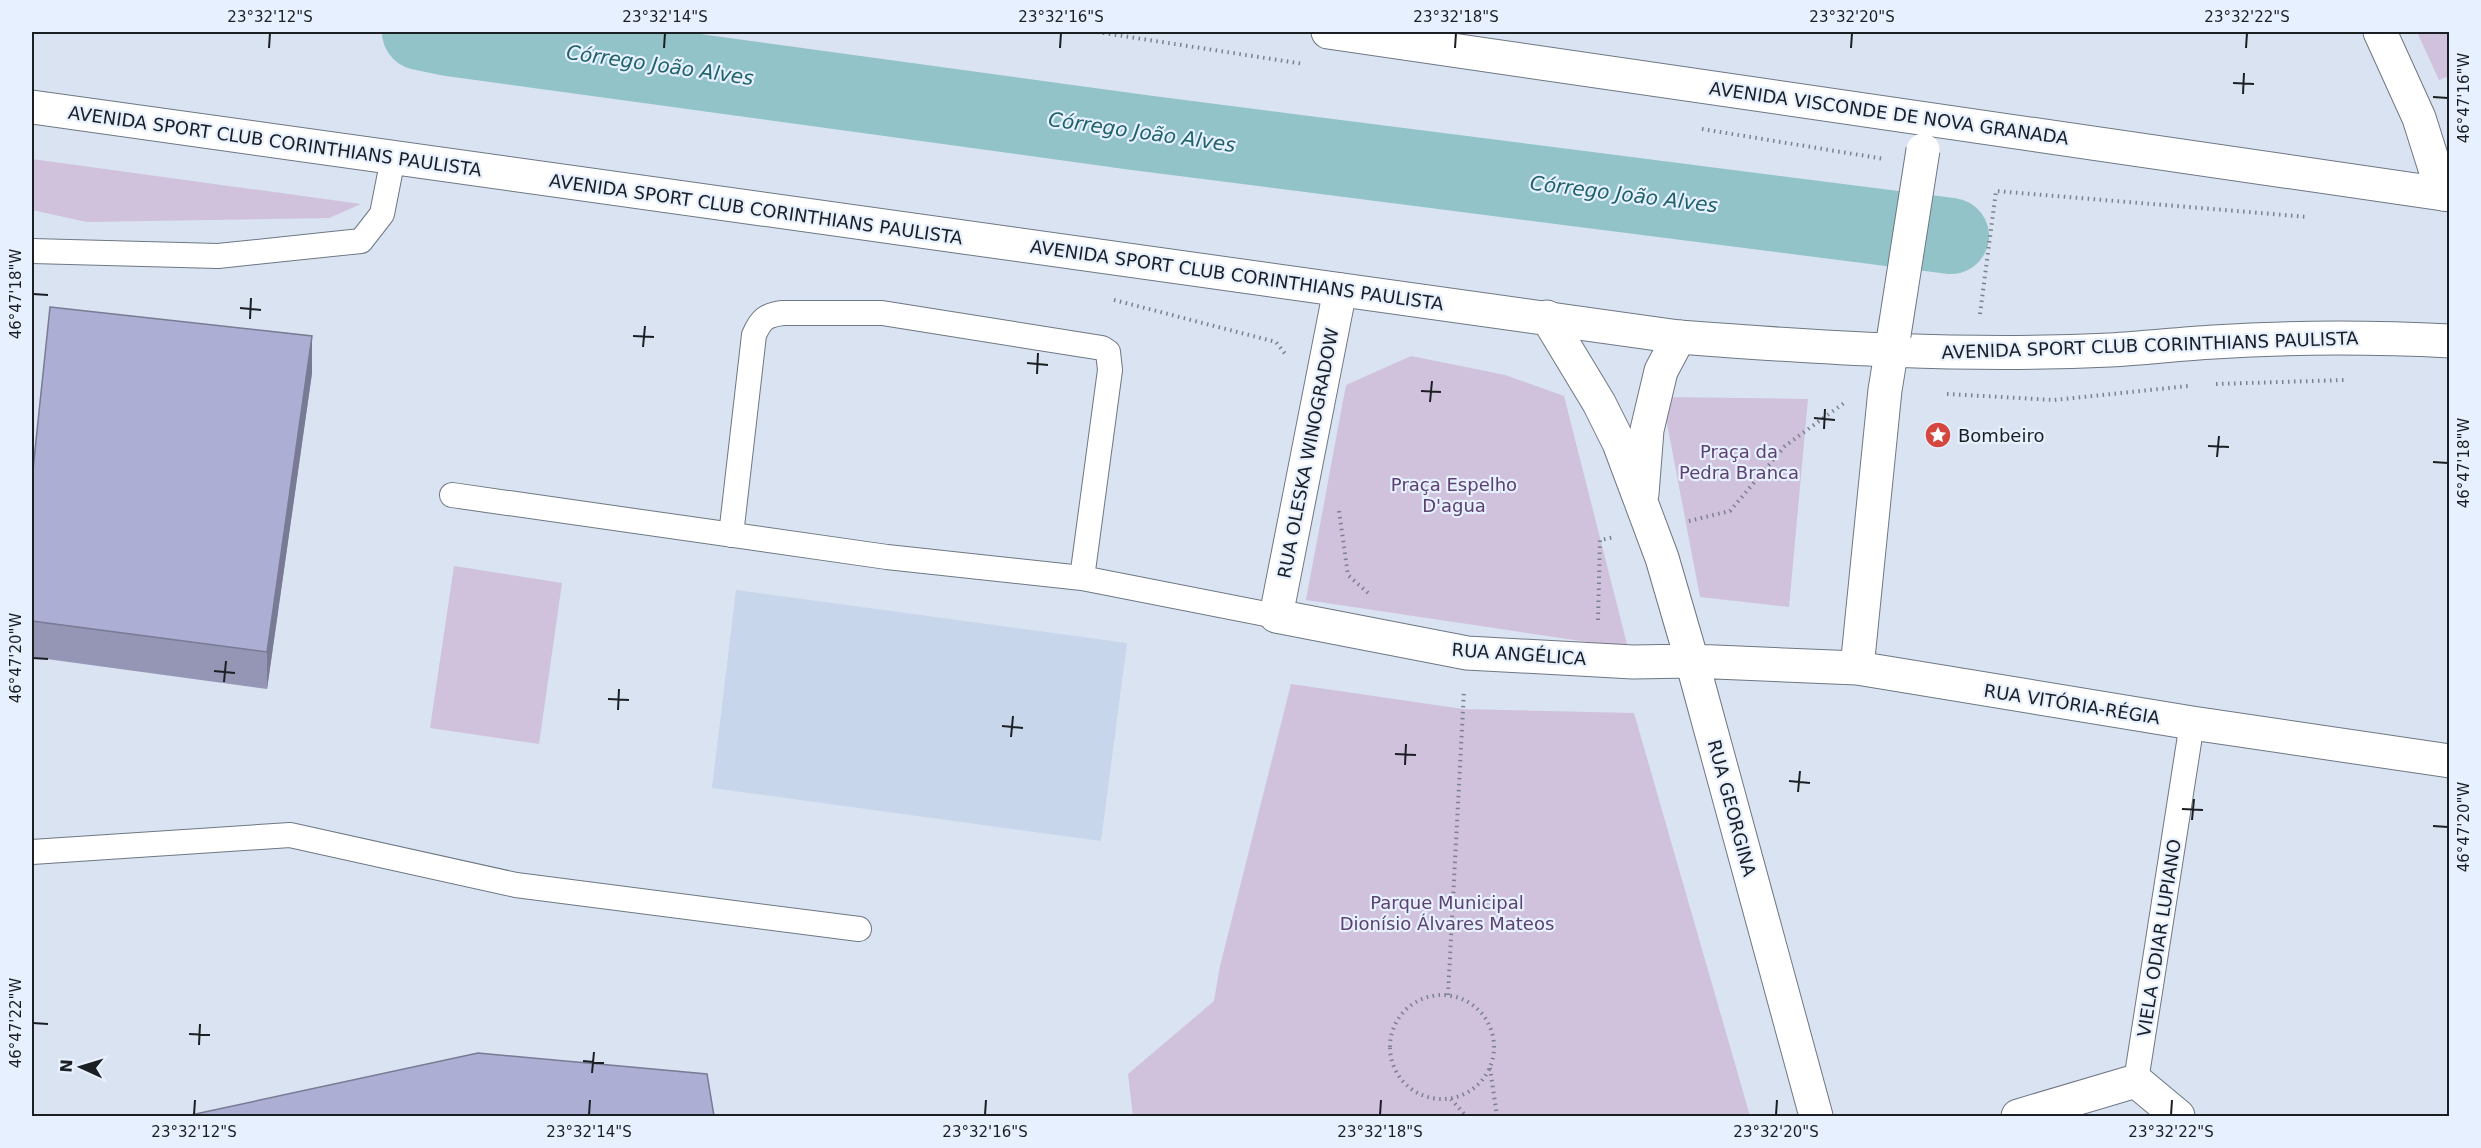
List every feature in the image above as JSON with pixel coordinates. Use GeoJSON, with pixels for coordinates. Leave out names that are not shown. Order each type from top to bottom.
{"type":"FeatureCollection","features":[{"type":"Feature","properties":{"kind":"main road","name":"AVENIDA VISCONDE DE NOVA GRANADA"},"geometry":{"type":"LineString","coordinates":[[1328,32],[2446,194]]}},
{"type":"Feature","properties":{"kind":"main road"},"geometry":{"type":"LineString","coordinates":[[2380,32],[2419,118],[2446,194]]}},
{"type":"Feature","properties":{"kind":"main road","name":"AVENIDA SPORT CLUB CORINTHIANS PAULISTA"},"geometry":{"type":"LineString","coordinates":[[32,107],[1679,337],[1820,348],[1893,343],[1947,354],[2110,350],[2326,337],[2450,341]]}},
{"type":"Feature","properties":{"kind":"main road"},"geometry":{"type":"LineString","coordinates":[[1857,668],[1885,390],[1928,118]]}},
{"type":"Feature","properties":{"kind":"main road","name":"RUA OLESKA WINOGRADOW"},"geometry":{"type":"LineString","coordinates":[[1276,616],[1340,290]]}},
{"type":"Feature","properties":{"kind":"main road","name":"RUA GEORGINA"},"geometry":{"type":"LineString","coordinates":[[1547,317],[1599,403],[1619,443],[1662,558],[1816,1116]]}},
{"type":"Feature","properties":{"kind":"main road","name":"RUA GEORGINA"},"geometry":{"type":"LineString","coordinates":[[1642,502],[1647,430],[1661,371],[1679,337]]}},
{"type":"Feature","properties":{"kind":"main road","name":"RUA ANGÉLICA"},"geometry":{"type":"LineString","coordinates":[[1276,616],[1467,653],[1633,662],[1692,661]]}},
{"type":"Feature","properties":{"kind":"main road","name":"RUA VITÓRIA-RÉGIA"},"geometry":{"type":"LineString","coordinates":[[1692,661],[1857,668],[2192,723],[2450,761]]}},
{"type":"Feature","properties":{"kind":"main road"},"geometry":{"type":"LineString","coordinates":[[2018,1116],[2136,1081],[2178,1116]]}},
{"type":"Feature","properties":{"kind":"lane"},"geometry":{"type":"LineString","coordinates":[[32,251],[218,256],[361,241],[382,214],[393,158]]}},
{"type":"Feature","properties":{"kind":"lane"},"geometry":{"type":"LineString","coordinates":[[731,535],[754,335],[760,321],[768,315],[783,313],[882,313],[1102,348],[1108,352],[1110,370],[1082,578]]}},
{"type":"Feature","properties":{"kind":"lane"},"geometry":{"type":"LineString","coordinates":[[452,495],[887,557],[1082,578],[1276,616]]}},
{"type":"Feature","properties":{"kind":"lane","name":"VIELA ODIAR LUPIANO"},"geometry":{"type":"LineString","coordinates":[[2136,1081],[2192,723]]}},
{"type":"Feature","properties":{"kind":"lane"},"geometry":{"type":"LineString","coordinates":[[32,852],[290,835],[516,885],[859,929]]}},
{"type":"Feature","properties":{"kind":"path"},"geometry":{"type":"LineString","coordinates":[[1979,317],[1996,191],[2318,218]]}},
{"type":"Feature","properties":{"kind":"path"},"geometry":{"type":"LineString","coordinates":[[1448,995],[1467,653]]}},
{"type":"Feature","properties":{"kind":"path"},"geometry":{"type":"LineString","coordinates":[[1490,1068],[1474,1087],[1451,1099],[1433,1098],[1417,1093],[1402,1081],[1394,1065],[1390,1047],[1393,1029],[1402,1013],[1431,996],[1448,995],[1463,999],[1477,1008],[1487,1021],[1493,1036],[1494,1053],[1490,1068],[1497,1116]]}},
{"type":"Feature","properties":{"kind":"path"},"geometry":{"type":"LineString","coordinates":[[1451,1099],[1466,1116]]}},
{"type":"Feature","properties":{"kind":"shaded area"},"geometry":{"type":"Polygon","coordinates":[[[736,590],[1127,643],[1101,841],[712,788],[736,590]]]}},
{"type":"Feature","properties":{"kind":"green space"},"geometry":{"type":"Polygon","coordinates":[[[2417,32],[2449,32],[2449,76],[2439,80],[2417,32]]]}},
{"type":"Feature","properties":{"kind":"green space"},"geometry":{"type":"Polygon","coordinates":[[[32,159],[361,204],[329,218],[87,222],[32,210],[32,159]]]}},
{"type":"Feature","properties":{"kind":"green space","name":"Praça Espelho D'agua"},"geometry":{"type":"Polygon","coordinates":[[[1411,356],[1505,375],[1564,396],[1628,648],[1306,600],[1346,385],[1411,356]]]}},
{"type":"Feature","properties":{"kind":"green space","name":"Praça da Pedra Branca"},"geometry":{"type":"Polygon","coordinates":[[[1662,397],[1808,399],[1789,607],[1700,597],[1662,397]]]}},
{"type":"Feature","properties":{"kind":"green space"},"geometry":{"type":"Polygon","coordinates":[[[454,566],[562,583],[539,744],[430,728],[454,566]]]}},
{"type":"Feature","properties":{"kind":"green space","name":"Parque Municipal Dionísio Álvares Mateos"},"geometry":{"type":"Polygon","coordinates":[[[1291,684],[1463,709],[1634,713],[1750,1116],[1133,1116],[1128,1074],[1214,1001],[1220,966],[1291,684]]]}},
{"type":"Feature","properties":{"kind":"building"},"geometry":{"type":"Polygon","coordinates":[[[50,307],[312,336],[267,652],[32,621],[32,479],[50,307]]]}},
{"type":"Feature","properties":{"kind":"building"},"geometry":{"type":"Polygon","coordinates":[[[478,1053],[707,1074],[714,1116],[186,1116],[478,1053]]]}},
{"type":"Feature","properties":{"kind":"waterway","name":"Córrego João Alves"},"geometry":{"type":"LineString","coordinates":[[420,32],[449,38],[1135,132],[1951,236]]}},
{"type":"Feature","properties":{"kind":"place","name":"Bombeiro"},"geometry":{"type":"Point","coordinates":[1938,435]}}]}
